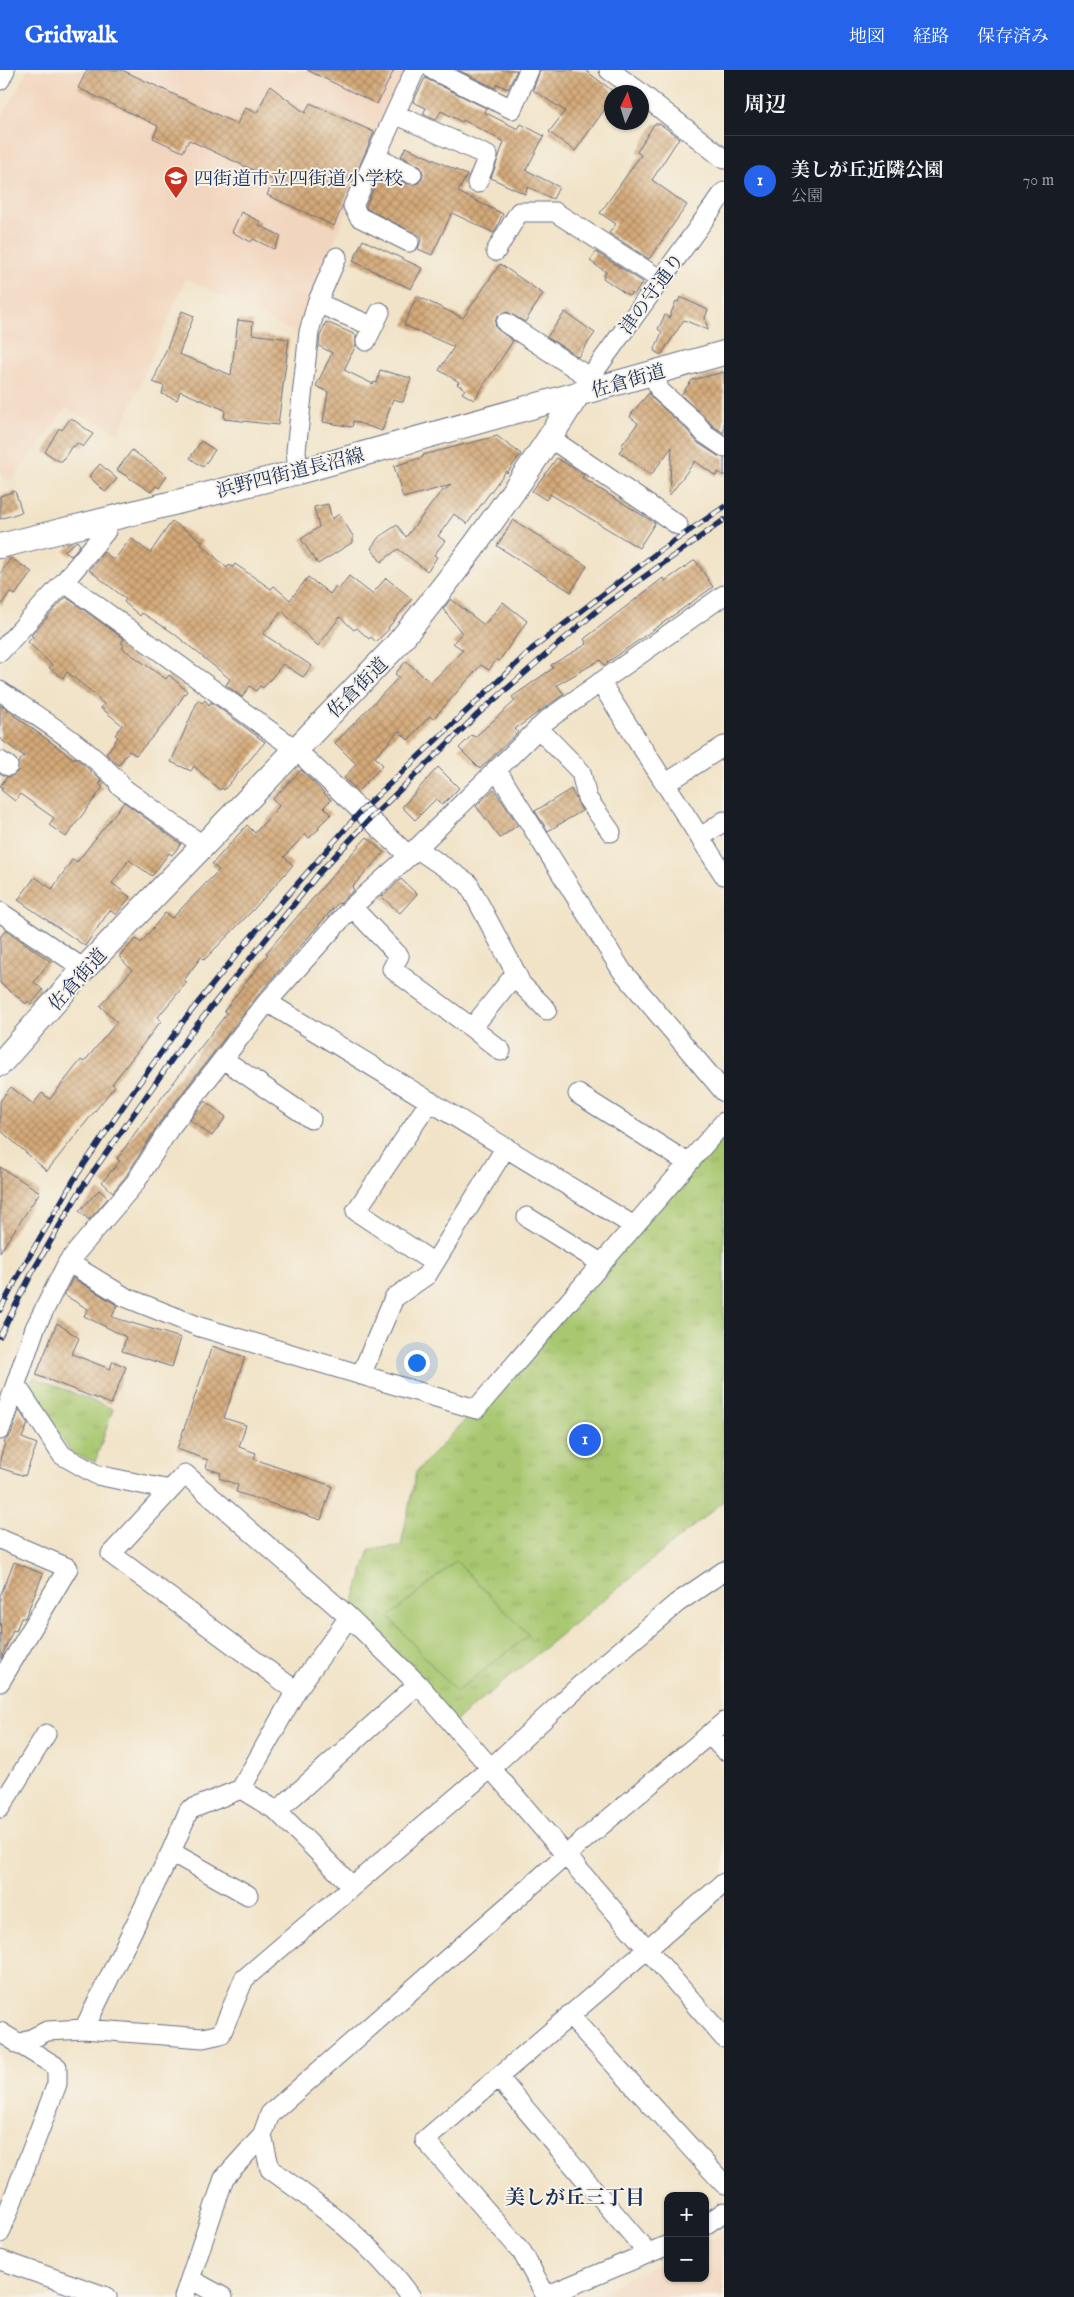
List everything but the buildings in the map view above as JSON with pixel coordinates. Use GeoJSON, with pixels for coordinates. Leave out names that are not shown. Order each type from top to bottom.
{"type":"FeatureCollection","features":[{"type":"Feature","properties":{"kind":"main road","name":"佐倉街道"},"geometry":{"type":"LineString","coordinates":[[0,1064],[84,969],[407,633],[438,595],[550,438],[585,385],[653,373],[724,353]]}},
{"type":"Feature","properties":{"kind":"main road","name":"浜野四街道長沼線"},"geometry":{"type":"LineString","coordinates":[[0,546],[298,472],[585,385]]}},
{"type":"Feature","properties":{"kind":"street"},"geometry":{"type":"LineString","coordinates":[[409,242],[359,217],[353,206],[415,70]]}},
{"type":"Feature","properties":{"kind":"street"},"geometry":{"type":"LineString","coordinates":[[433,70],[512,109],[529,70]]}},
{"type":"Feature","properties":{"kind":"street"},"geometry":{"type":"LineString","coordinates":[[609,70],[630,85]]}},
{"type":"Feature","properties":{"kind":"street"},"geometry":{"type":"LineString","coordinates":[[649,99],[724,159]]}},
{"type":"Feature","properties":{"kind":"street"},"geometry":{"type":"LineString","coordinates":[[395,114],[488,156],[477,183]]}},
{"type":"Feature","properties":{"kind":"street"},"geometry":{"type":"LineString","coordinates":[[376,157],[412,174]]}},
{"type":"Feature","properties":{"kind":"street","name":"津の守通り"},"geometry":{"type":"LineString","coordinates":[[585,385],[724,192]]}},
{"type":"Feature","properties":{"kind":"street"},"geometry":{"type":"LineString","coordinates":[[496,251],[519,212],[555,212],[661,280]]}},
{"type":"Feature","properties":{"kind":"street"},"geometry":{"type":"LineString","coordinates":[[298,472],[296,451],[309,332],[317,303],[338,257]]}},
{"type":"Feature","properties":{"kind":"street"},"geometry":{"type":"LineString","coordinates":[[317,303],[372,326]]}},
{"type":"Feature","properties":{"kind":"street"},"geometry":{"type":"LineString","coordinates":[[506,323],[584,374],[585,385]]}},
{"type":"Feature","properties":{"kind":"street"},"geometry":{"type":"LineString","coordinates":[[653,373],[660,391],[695,422],[705,434],[724,447]]}},
{"type":"Feature","properties":{"kind":"street"},"geometry":{"type":"LineString","coordinates":[[550,438],[678,526]]}},
{"type":"Feature","properties":{"kind":"street"},"geometry":{"type":"LineString","coordinates":[[0,652],[64,582],[106,531],[103,520]]}},
{"type":"Feature","properties":{"kind":"street"},"geometry":{"type":"LineString","coordinates":[[64,582],[295,749],[413,852],[468,883],[521,984],[548,1010]]}},
{"type":"Feature","properties":{"kind":"street"},"geometry":{"type":"LineString","coordinates":[[0,1430],[35,1328],[68,1262],[135,1183],[169,1128],[267,1002],[352,908],[413,852],[538,728],[724,594]]}},
{"type":"Feature","properties":{"kind":"street"},"geometry":{"type":"LineString","coordinates":[[600,682],[724,875]]}},
{"type":"Feature","properties":{"kind":"street"},"geometry":{"type":"LineString","coordinates":[[0,691],[56,730],[99,763],[119,782],[119,785],[202,845]]}},
{"type":"Feature","properties":{"kind":"street"},"geometry":{"type":"LineString","coordinates":[[538,728],[581,772],[587,798],[611,832]]}},
{"type":"Feature","properties":{"kind":"street"},"geometry":{"type":"LineString","coordinates":[[665,784],[724,746]]}},
{"type":"Feature","properties":{"kind":"street"},"geometry":{"type":"LineString","coordinates":[[496,769],[622,971],[724,1092]]}},
{"type":"Feature","properties":{"kind":"street"},"geometry":{"type":"LineString","coordinates":[[700,838],[724,821]]}},
{"type":"Feature","properties":{"kind":"street"},"geometry":{"type":"LineString","coordinates":[[352,908],[399,956],[392,969],[501,1051]]}},
{"type":"Feature","properties":{"kind":"street"},"geometry":{"type":"LineString","coordinates":[[0,912],[84,969]]}},
{"type":"Feature","properties":{"kind":"street"},"geometry":{"type":"LineString","coordinates":[[472,1028],[516,973]]}},
{"type":"Feature","properties":{"kind":"street"},"geometry":{"type":"LineString","coordinates":[[267,1002],[634,1226]]}},
{"type":"Feature","properties":{"kind":"street"},"geometry":{"type":"LineString","coordinates":[[223,1059],[311,1119]]}},
{"type":"Feature","properties":{"kind":"street"},"geometry":{"type":"LineString","coordinates":[[578,1094],[688,1163]]}},
{"type":"Feature","properties":{"kind":"street"},"geometry":{"type":"LineString","coordinates":[[430,1101],[356,1211],[434,1263]]}},
{"type":"Feature","properties":{"kind":"street"},"geometry":{"type":"LineString","coordinates":[[68,1262],[125,1297],[200,1326],[476,1409],[724,1122]]}},
{"type":"Feature","properties":{"kind":"street"},"geometry":{"type":"LineString","coordinates":[[361,1375],[394,1298],[427,1275],[506,1147]]}},
{"type":"Feature","properties":{"kind":"street"},"geometry":{"type":"LineString","coordinates":[[527,1217],[601,1263]]}},
{"type":"Feature","properties":{"kind":"street"},"geometry":{"type":"LineString","coordinates":[[16,1385],[62,1455],[97,1475],[170,1490]]}},
{"type":"Feature","properties":{"kind":"street"},"geometry":{"type":"LineString","coordinates":[[296,1691],[111,1554],[185,1474],[349,1617],[418,1684],[492,1767],[724,2038]]}},
{"type":"Feature","properties":{"kind":"street"},"geometry":{"type":"LineString","coordinates":[[0,1539],[68,1568],[0,1682]]}},
{"type":"Feature","properties":{"kind":"street"},"geometry":{"type":"LineString","coordinates":[[19,2045],[47,2031],[84,2029],[203,2038],[221,2034],[244,1979],[492,1767],[588,1679],[676,1603],[724,1571]]}},
{"type":"Feature","properties":{"kind":"street"},"geometry":{"type":"LineString","coordinates":[[84,2029],[171,1852],[189,1810],[240,1788],[296,1691],[349,1617]]}},
{"type":"Feature","properties":{"kind":"street"},"geometry":{"type":"LineString","coordinates":[[277,1811],[418,1684]]}},
{"type":"Feature","properties":{"kind":"street"},"geometry":{"type":"LineString","coordinates":[[184,2297],[224,2178],[262,2136],[270,2114],[566,1855],[724,1722]]}},
{"type":"Feature","properties":{"kind":"street"},"geometry":{"type":"LineString","coordinates":[[0,1808],[46,1734]]}},
{"type":"Feature","properties":{"kind":"street"},"geometry":{"type":"LineString","coordinates":[[709,1734],[724,1750]]}},
{"type":"Feature","properties":{"kind":"street"},"geometry":{"type":"LineString","coordinates":[[240,1788],[277,1811],[352,1886]]}},
{"type":"Feature","properties":{"kind":"street"},"geometry":{"type":"LineString","coordinates":[[171,1852],[248,1895]]}},
{"type":"Feature","properties":{"kind":"street"},"geometry":{"type":"LineString","coordinates":[[664,2247],[546,2296],[522,2252],[424,2140],[646,1948],[722,1889]]}},
{"type":"Feature","properties":{"kind":"street"},"geometry":{"type":"LineString","coordinates":[[569,2015],[724,2184]]}},
{"type":"Feature","properties":{"kind":"street"},"geometry":{"type":"LineString","coordinates":[[0,2032],[57,2067],[57,2084],[0,2233]]}},
{"type":"Feature","properties":{"kind":"street"},"geometry":{"type":"LineString","coordinates":[[498,2077],[648,2253]]}},
{"type":"Feature","properties":{"kind":"street"},"geometry":{"type":"LineString","coordinates":[[262,2136],[270,2169],[327,2210],[395,2273],[411,2297]]}},
{"type":"Feature","properties":{"kind":"street"},"geometry":{"type":"LineString","coordinates":[[709,2222],[724,2212]]}},
{"type":"Feature","properties":{"kind":"street"},"geometry":{"type":"LineString","coordinates":[[0,2260],[107,2297]]}},
{"type":"Feature","properties":{"kind":"street"},"geometry":{"type":"LineString","coordinates":[[190,2279],[223,2297]]}},
{"type":"Feature","properties":{"kind":"shaded area","name":"四街道市立四街道小学校"},"geometry":{"type":"Polygon","coordinates":[[[28,70],[408,70],[305,309],[301,336],[186,278],[119,433],[66,408],[11,481],[0,475],[0,120],[28,70]]]}},
{"type":"Feature","properties":{"kind":"shaded area"},"geometry":{"type":"Polygon","coordinates":[[[724,2233],[724,2297],[587,2297],[664,2262],[664,2282],[709,2282],[709,2240],[724,2233]]]}},
{"type":"Feature","properties":{"kind":"green space"},"geometry":{"type":"Polygon","coordinates":[[[724,1122],[724,1501],[453,1723],[349,1617],[370,1549],[401,1546],[416,1472],[476,1409],[724,1122]]]}},
{"type":"Feature","properties":{"kind":"green space"},"geometry":{"type":"Polygon","coordinates":[[[34,1377],[113,1409],[95,1462],[71,1453],[30,1385],[34,1377]]]}},
{"type":"Feature","properties":{"kind":"green space"},"geometry":{"type":"Polygon","coordinates":[[[456,1561],[529,1635],[456,1692],[389,1617],[456,1561]]]}},
{"type":"Feature","properties":{"kind":"railway"},"geometry":{"type":"LineString","coordinates":[[0,1310],[75,1178],[185,1019],[249,939],[361,811],[532,649],[658,552],[724,507]]}},
{"type":"Feature","properties":{"kind":"railway"},"geometry":{"type":"LineString","coordinates":[[0,1336],[33,1271],[83,1186],[192,1031],[319,873],[370,819],[478,714],[541,659],[599,609],[724,520]]}},
{"type":"Feature","properties":{"kind":"place","name":"四街道市立四街道小学校"},"geometry":{"type":"Point","coordinates":[176,199]}},
{"type":"Feature","properties":{"kind":"place","name":"美しが丘近隣公園"},"geometry":{"type":"Point","coordinates":[585,1440]}},
{"type":"Feature","properties":{"kind":"district","name":"美しが丘三丁目"},"geometry":{"type":"Point","coordinates":[575,2197]}}]}
